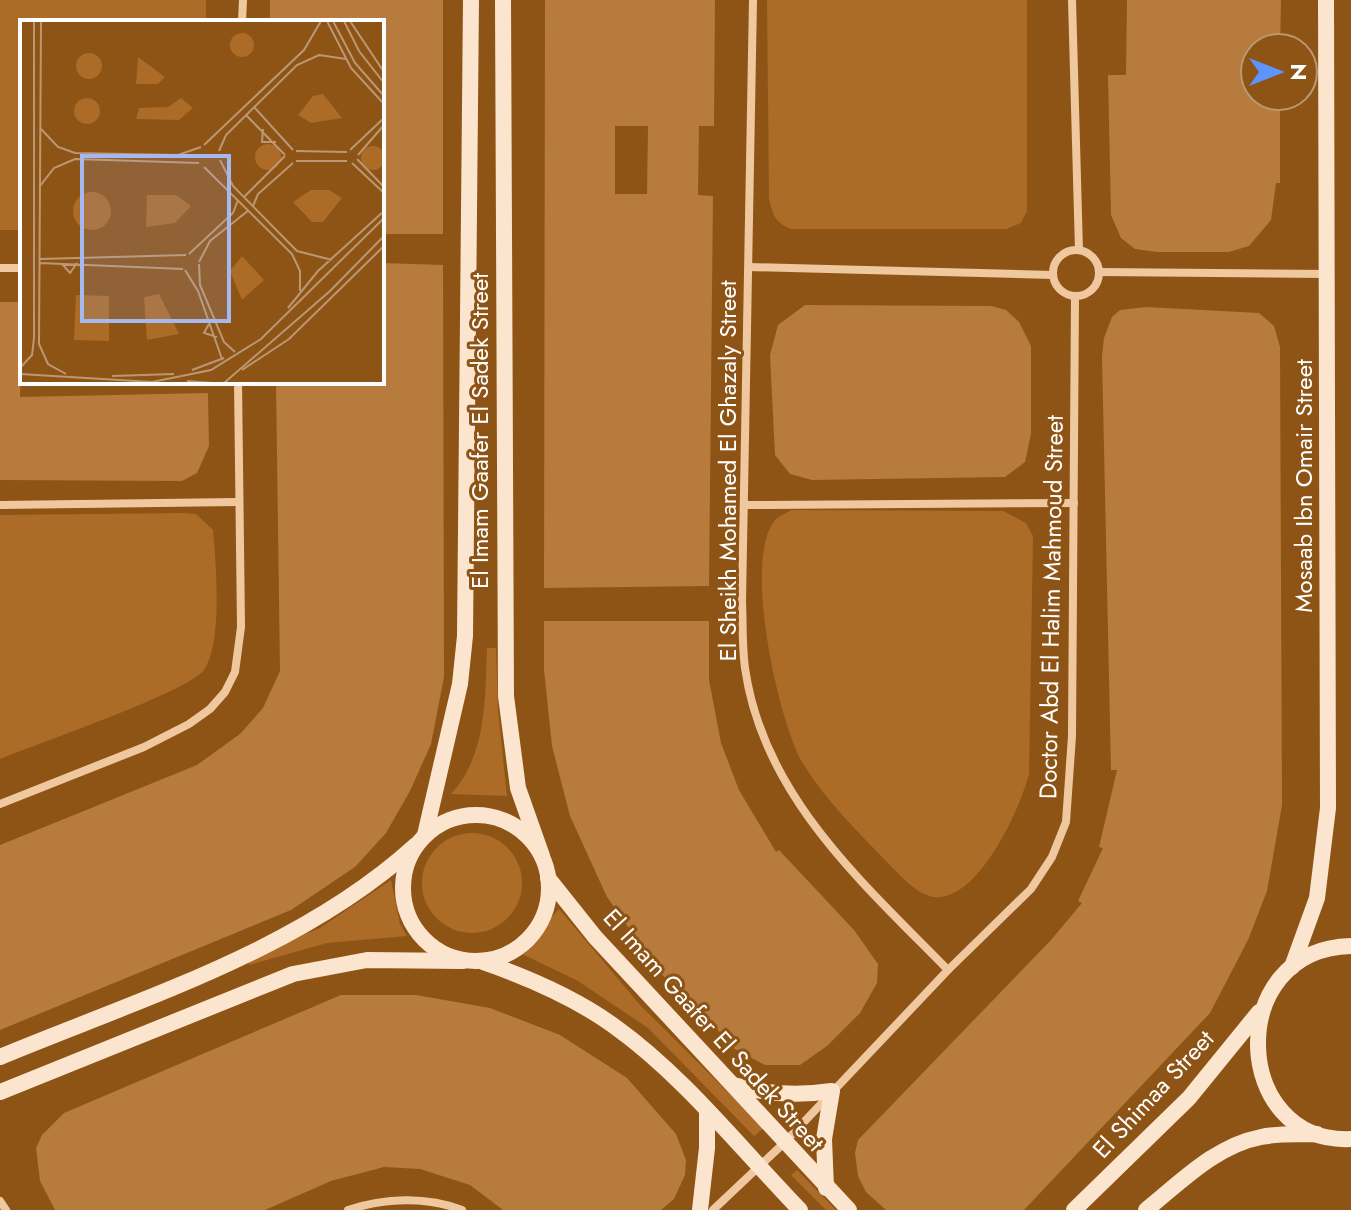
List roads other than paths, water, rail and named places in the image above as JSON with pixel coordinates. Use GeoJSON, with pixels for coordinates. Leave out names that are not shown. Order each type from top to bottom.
{"type":"FeatureCollection","features":[{"type":"Feature","properties":{"kind":"street"},"geometry":{"type":"LineString","coordinates":[[242,20],[243,0]]}},
{"type":"Feature","properties":{"kind":"street","name":"El Imam Gaafer El Sadek Street"},"geometry":{"type":"LineString","coordinates":[[421,840],[460,684],[465,636],[471,0]]}},
{"type":"Feature","properties":{"kind":"street","name":"El Imam Gaafer El Sadek Street"},"geometry":{"type":"LineString","coordinates":[[503,0],[506,681],[518,788],[542,856]]}},
{"type":"Feature","properties":{"kind":"street","name":"El Sheikh Mohamed El Ghazaly Street"},"geometry":{"type":"LineString","coordinates":[[753,0],[744,505],[745,670],[766,742],[788,787],[813,826],[948,970]]}},
{"type":"Feature","properties":{"kind":"street"},"geometry":{"type":"LineString","coordinates":[[1072,0],[1079,250]]}},
{"type":"Feature","properties":{"kind":"street","name":"Mosaab Ibn Omair Street"},"geometry":{"type":"LineString","coordinates":[[1292,967],[1317,898],[1328,808],[1326,0]]}},
{"type":"Feature","properties":{"kind":"street"},"geometry":{"type":"LineString","coordinates":[[1079,250],[1093,258],[1099,272],[1093,290],[1075,297],[1056,286],[1053,275],[1060,256],[1079,250]]}},
{"type":"Feature","properties":{"kind":"street"},"geometry":{"type":"LineString","coordinates":[[749,267],[1053,275]]}},
{"type":"Feature","properties":{"kind":"street"},"geometry":{"type":"LineString","coordinates":[[1099,272],[1327,274]]}},
{"type":"Feature","properties":{"kind":"street","name":"Doctor Abd El Halim Mahmoud Street"},"geometry":{"type":"LineString","coordinates":[[713,1210],[784,1143],[948,970],[1031,889],[1052,857],[1066,822],[1072,736],[1075,297]]}},
{"type":"Feature","properties":{"kind":"street"},"geometry":{"type":"LineString","coordinates":[[0,804],[144,747],[189,724],[210,709],[225,692],[239,651],[238,384]]}},
{"type":"Feature","properties":{"kind":"street"},"geometry":{"type":"LineString","coordinates":[[0,505],[238,502]]}},
{"type":"Feature","properties":{"kind":"street"},"geometry":{"type":"LineString","coordinates":[[744,505],[1074,503]]}},
{"type":"Feature","properties":{"kind":"street"},"geometry":{"type":"LineString","coordinates":[[0,1057],[240,957],[287,933],[366,888],[421,840],[455,819],[489,816],[511,823],[529,838],[542,856],[548,878],[548,902],[540,925],[514,950],[481,961],[367,960],[293,974],[1,1093]]}},
{"type":"Feature","properties":{"kind":"street"},"geometry":{"type":"LineString","coordinates":[[421,840],[406,867],[403,892],[408,916],[421,937],[440,952],[463,961]]}},
{"type":"Feature","properties":{"kind":"street","name":"El Imam Gaafer El Sadek Street"},"geometry":{"type":"LineString","coordinates":[[548,878],[595,937],[849,1210]]}},
{"type":"Feature","properties":{"kind":"street"},"geometry":{"type":"LineString","coordinates":[[1292,967],[1313,953],[1351,946]]}},
{"type":"Feature","properties":{"kind":"street"},"geometry":{"type":"LineString","coordinates":[[481,961],[534,980],[613,1026],[707,1110],[800,1210]]}},
{"type":"Feature","properties":{"kind":"street","name":"El Shimaa Street"},"geometry":{"type":"LineString","coordinates":[[1074,1210],[1189,1098],[1262,1007],[1274,985],[1292,967]]}},
{"type":"Feature","properties":{"kind":"street"},"geometry":{"type":"LineString","coordinates":[[1262,1007],[1256,1032],[1257,1057],[1264,1082],[1277,1104],[1296,1121],[1318,1134]]}},
{"type":"Feature","properties":{"kind":"street"},"geometry":{"type":"LineString","coordinates":[[733,1085],[776,1094],[832,1091],[824,1139],[826,1188]]}},
{"type":"Feature","properties":{"kind":"street"},"geometry":{"type":"LineString","coordinates":[[700,1210],[707,1148],[707,1110]]}},
{"type":"Feature","properties":{"kind":"street"},"geometry":{"type":"LineString","coordinates":[[1146,1210],[1209,1159],[1238,1144],[1262,1137],[1318,1134],[1351,1139]]}},
{"type":"Feature","properties":{"kind":"street"},"geometry":{"type":"LineString","coordinates":[[348,1210],[396,1200],[426,1201],[462,1210]]}},
{"type":"Feature","properties":{"kind":"street"},"geometry":{"type":"LineString","coordinates":[[0,1201],[6,1210]]}}]}
